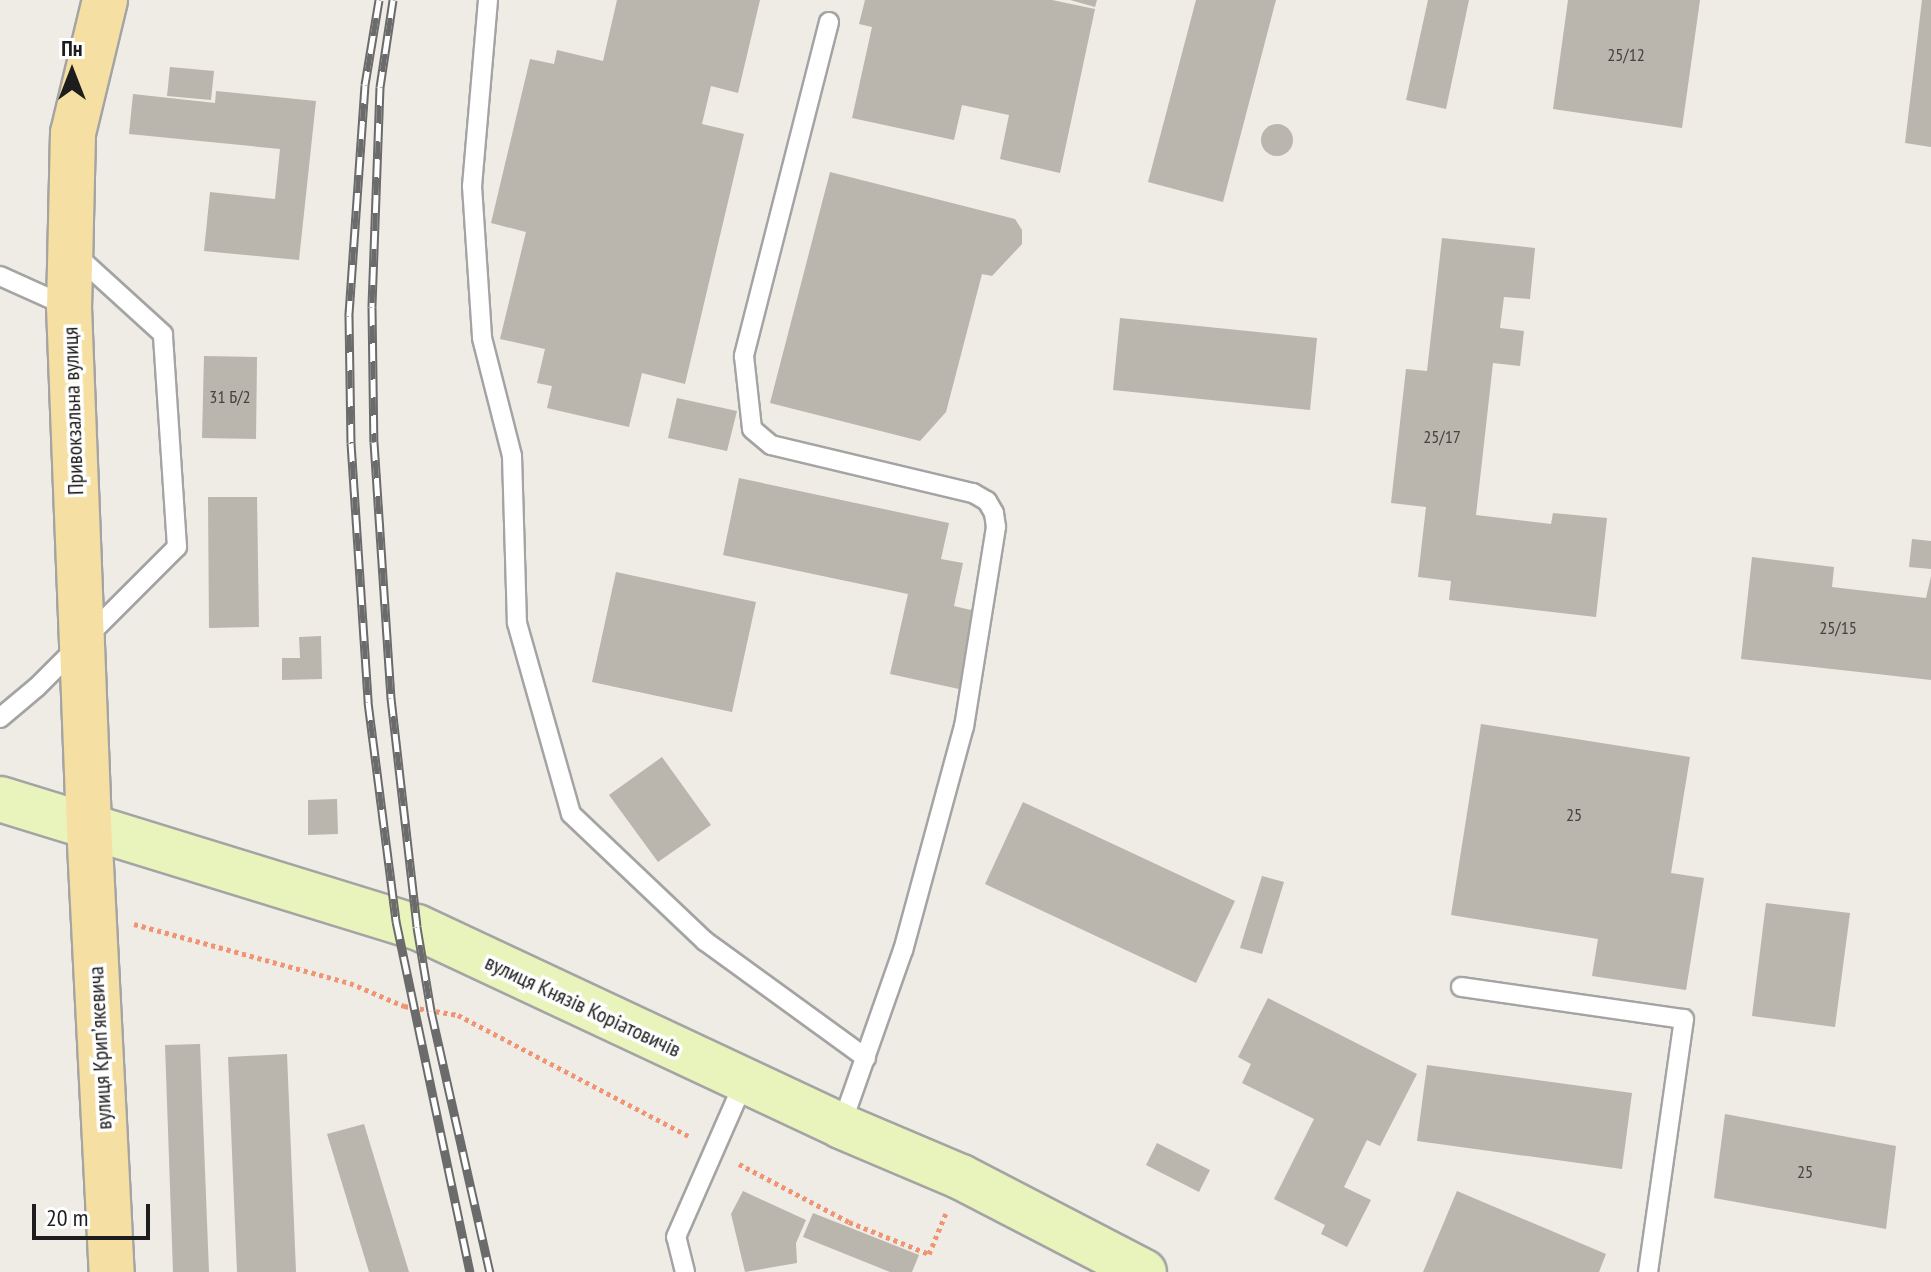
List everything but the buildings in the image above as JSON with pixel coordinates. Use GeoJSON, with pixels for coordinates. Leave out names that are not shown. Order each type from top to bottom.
{"type":"FeatureCollection","features":[{"type":"Feature","properties":{"kind":"main road","name":"Привокзальна вулиця"},"geometry":{"type":"LineString","coordinates":[[89,825],[69,307],[70,249],[73,133],[105,0]]}},
{"type":"Feature","properties":{"kind":"main road","name":"вулиця Князів Коріатовичів"},"geometry":{"type":"LineString","coordinates":[[0,799],[417,927],[581,1007],[841,1126],[961,1177],[1144,1272]]}},
{"type":"Feature","properties":{"kind":"main road","name":"вулиця Крипʼякевича"},"geometry":{"type":"LineString","coordinates":[[89,825],[112,1272]]}},
{"type":"Feature","properties":{"kind":"lane"},"geometry":{"type":"LineString","coordinates":[[488,0],[472,186],[482,338],[512,456],[517,623],[571,814],[705,941],[866,1058]]}},
{"type":"Feature","properties":{"kind":"lane"},"geometry":{"type":"LineString","coordinates":[[829,22],[744,356],[752,429],[771,445],[973,493],[987,501],[994,513],[996,527],[964,726],[903,950],[841,1126]]}},
{"type":"Feature","properties":{"kind":"lane"},"geometry":{"type":"LineString","coordinates":[[0,718],[37,687],[81,639],[177,547],[163,334],[70,249]]}},
{"type":"Feature","properties":{"kind":"lane"},"geometry":{"type":"LineString","coordinates":[[0,276],[69,307]]}},
{"type":"Feature","properties":{"kind":"lane"},"geometry":{"type":"LineString","coordinates":[[1461,987],[1684,1019],[1648,1272]]}},
{"type":"Feature","properties":{"kind":"lane"},"geometry":{"type":"LineString","coordinates":[[685,1272],[676,1237],[745,1080]]}},
{"type":"Feature","properties":{"kind":"path"},"geometry":{"type":"LineString","coordinates":[[129,923],[350,983],[404,1006],[458,1015],[849,1222],[929,1254],[961,1177]]}},
{"type":"Feature","properties":{"kind":"railway"},"geometry":{"type":"LineString","coordinates":[[379,0],[365,85],[349,316],[351,443],[368,702],[396,921],[470,1272]]}},
{"type":"Feature","properties":{"kind":"railway"},"geometry":{"type":"LineString","coordinates":[[393,0],[380,87],[372,307],[374,442],[391,698],[417,927],[431,1011],[490,1272]]}}]}
